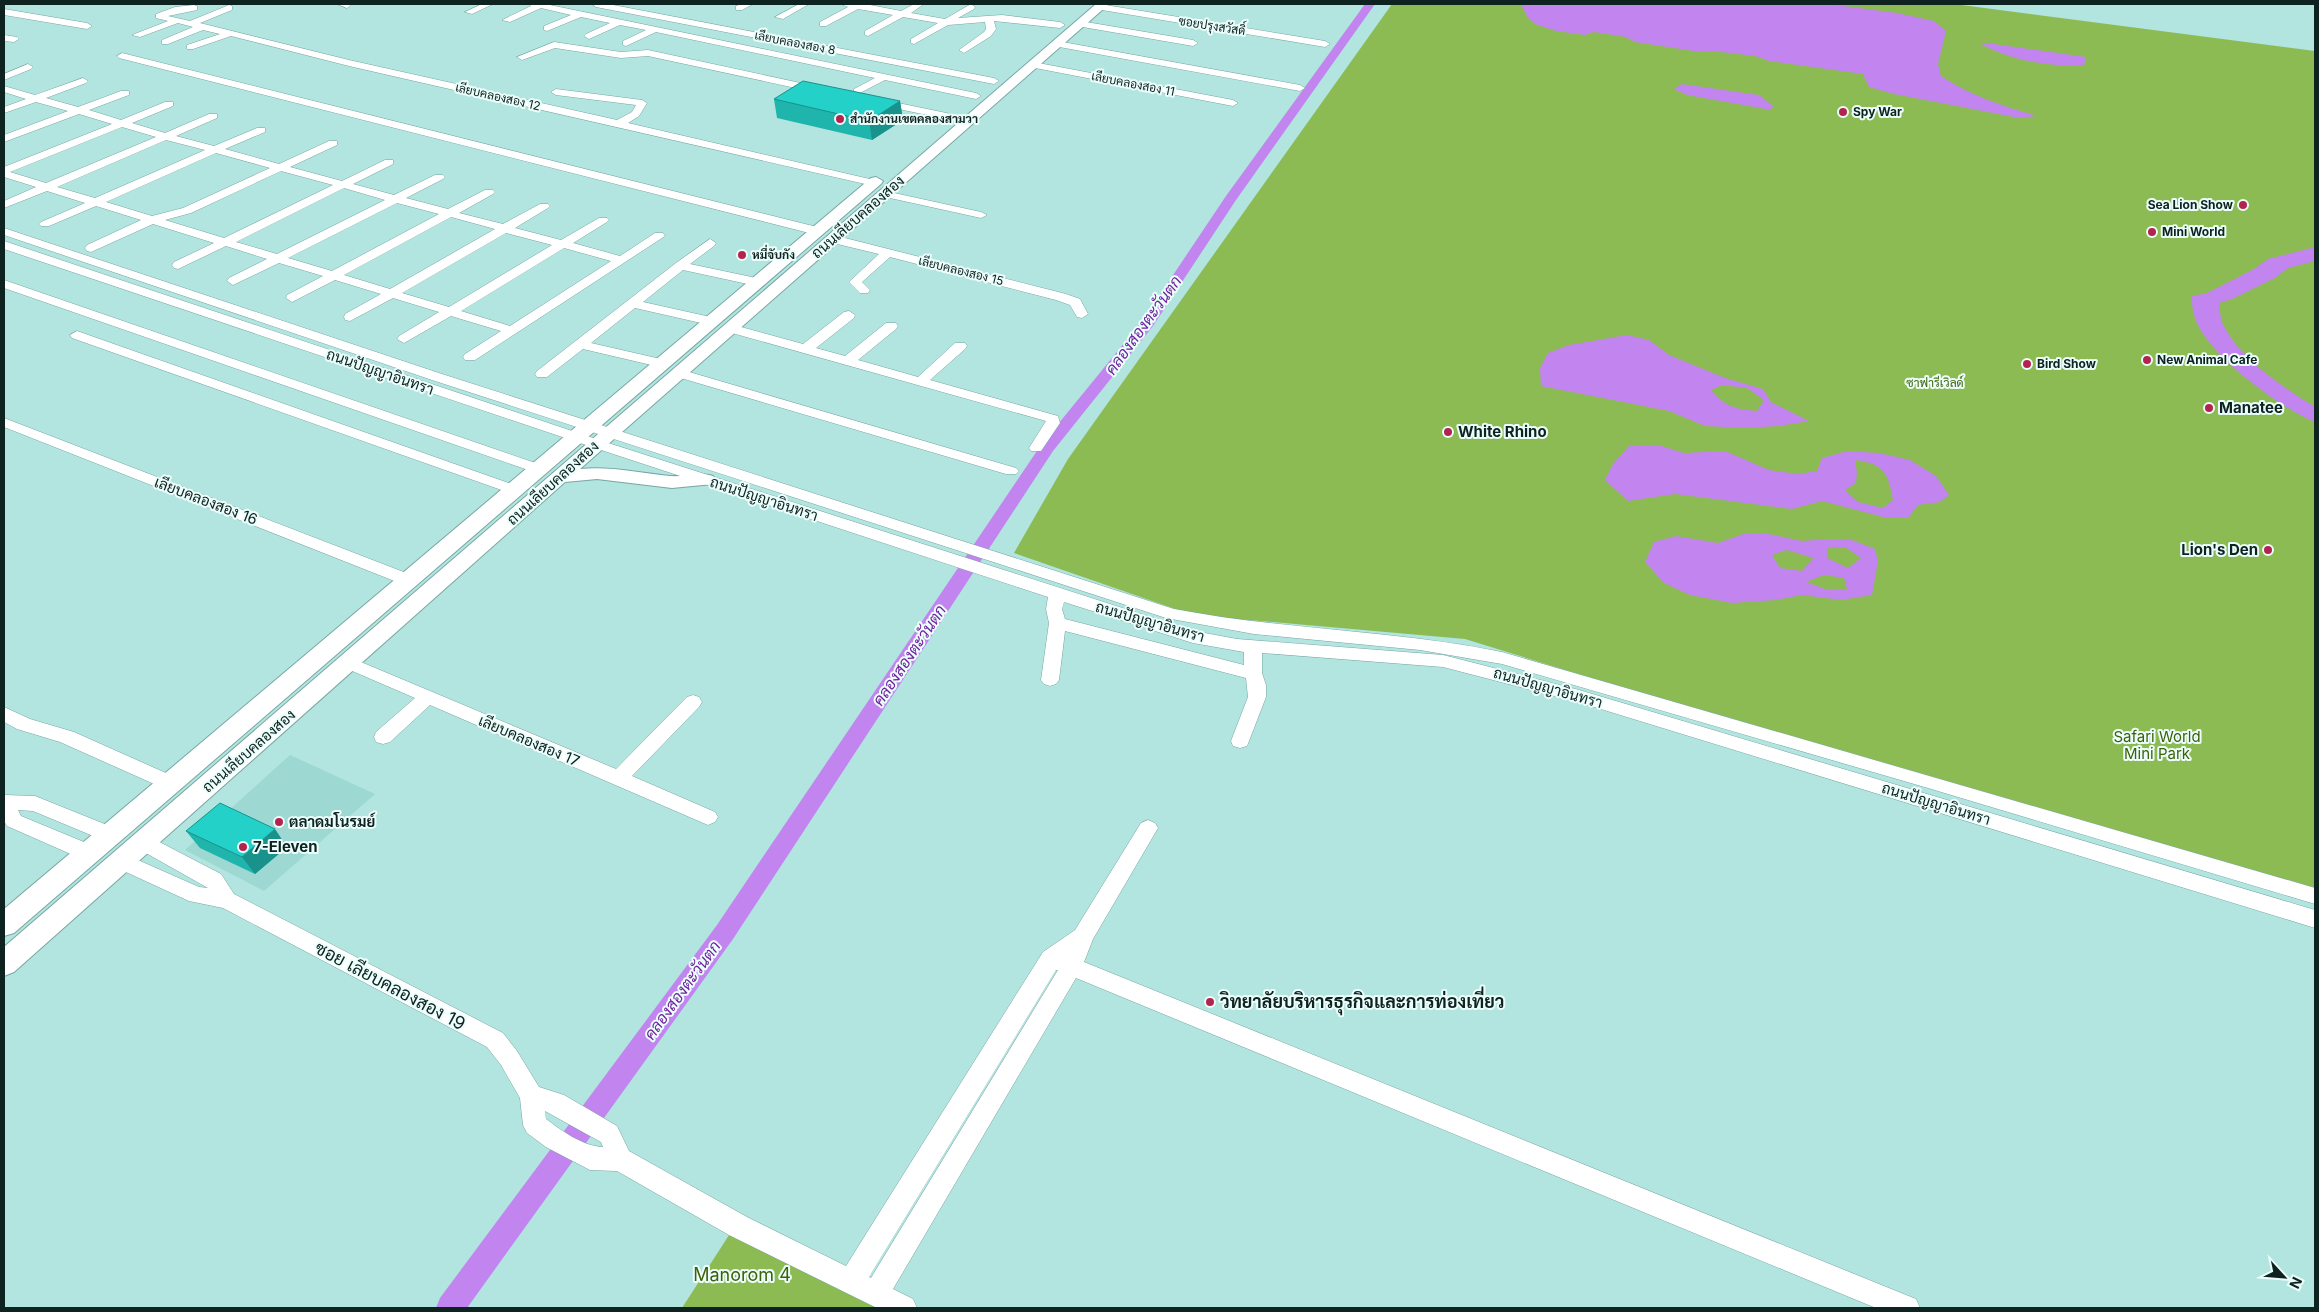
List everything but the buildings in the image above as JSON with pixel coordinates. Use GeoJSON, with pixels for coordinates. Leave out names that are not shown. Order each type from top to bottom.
{"type":"FeatureCollection","features":[{"type":"Feature","properties":{"kind":"main road","name":"ถนนเลียบคลองสอง"},"geometry":{"type":"LineString","coordinates":[[4,964],[350,663],[550,473],[593,435],[660,363],[834,217],[879,189],[1033,65],[1080,24],[1096,5]]}},
{"type":"Feature","properties":{"kind":"main road","name":"ถนนเลียบคลองสอง"},"geometry":{"type":"LineString","coordinates":[[593,435],[679,373],[854,221],[879,189],[976,96],[1060,25],[1096,5]]}},
{"type":"Feature","properties":{"kind":"main road"},"geometry":{"type":"LineString","coordinates":[[834,217],[854,221]]}},
{"type":"Feature","properties":{"kind":"main road","name":"ถนนเลียบคลองสอง"},"geometry":{"type":"LineString","coordinates":[[4,925],[515,490],[550,473]]}},
{"type":"Feature","properties":{"kind":"main road"},"geometry":{"type":"LineString","coordinates":[[550,473],[598,473],[672,482],[706,480]]}},
{"type":"Feature","properties":{"kind":"street"},"geometry":{"type":"LineString","coordinates":[[469,12],[489,4]]}},
{"type":"Feature","properties":{"kind":"street","name":"เลียบคลองสอง 8"},"geometry":{"type":"LineString","coordinates":[[596,4],[994,81]]}},
{"type":"Feature","properties":{"kind":"street"},"geometry":{"type":"LineString","coordinates":[[739,8],[748,4]]}},
{"type":"Feature","properties":{"kind":"street"},"geometry":{"type":"LineString","coordinates":[[780,17],[805,4]]}},
{"type":"Feature","properties":{"kind":"street"},"geometry":{"type":"LineString","coordinates":[[845,4],[860,5],[947,22],[1002,18],[1060,25]]}},
{"type":"Feature","properties":{"kind":"street"},"geometry":{"type":"LineString","coordinates":[[868,33],[920,4]]}},
{"type":"Feature","properties":{"kind":"street"},"geometry":{"type":"LineString","coordinates":[[507,20],[537,5],[976,96]]}},
{"type":"Feature","properties":{"kind":"street"},"geometry":{"type":"LineString","coordinates":[[823,24],[860,5]]}},
{"type":"Feature","properties":{"kind":"street","name":"ซอยปรุงสวัสดิ์"},"geometry":{"type":"LineString","coordinates":[[1096,5],[1326,44]]}},
{"type":"Feature","properties":{"kind":"street"},"geometry":{"type":"LineString","coordinates":[[914,41],[971,7]]}},
{"type":"Feature","properties":{"kind":"street","name":"เลียบคลองสอง 12"},"geometry":{"type":"LineString","coordinates":[[194,8],[175,10],[159,16],[617,124],[982,215]]}},
{"type":"Feature","properties":{"kind":"street"},"geometry":{"type":"LineString","coordinates":[[191,24],[229,8]]}},
{"type":"Feature","properties":{"kind":"street"},"geometry":{"type":"LineString","coordinates":[[4,12],[87,26]]}},
{"type":"Feature","properties":{"kind":"street"},"geometry":{"type":"LineString","coordinates":[[546,28],[580,14]]}},
{"type":"Feature","properties":{"kind":"street"},"geometry":{"type":"LineString","coordinates":[[964,50],[988,34],[991,29],[989,19]]}},
{"type":"Feature","properties":{"kind":"street"},"geometry":{"type":"LineString","coordinates":[[137,35],[176,21]]}},
{"type":"Feature","properties":{"kind":"street"},"geometry":{"type":"LineString","coordinates":[[588,36],[619,22]]}},
{"type":"Feature","properties":{"kind":"street"},"geometry":{"type":"LineString","coordinates":[[1080,24],[1193,43]]}},
{"type":"Feature","properties":{"kind":"street"},"geometry":{"type":"LineString","coordinates":[[165,42],[202,27]]}},
{"type":"Feature","properties":{"kind":"street"},"geometry":{"type":"LineString","coordinates":[[626,43],[656,29]]}},
{"type":"Feature","properties":{"kind":"street"},"geometry":{"type":"LineString","coordinates":[[190,48],[229,34]]}},
{"type":"Feature","properties":{"kind":"street"},"geometry":{"type":"LineString","coordinates":[[4,38],[14,39]]}},
{"type":"Feature","properties":{"kind":"street"},"geometry":{"type":"LineString","coordinates":[[678,49],[699,38]]}},
{"type":"Feature","properties":{"kind":"street"},"geometry":{"type":"LineString","coordinates":[[1057,44],[1300,88]]}},
{"type":"Feature","properties":{"kind":"street"},"geometry":{"type":"LineString","coordinates":[[522,57],[554,45],[621,55],[648,53],[832,92]]}},
{"type":"Feature","properties":{"kind":"street"},"geometry":{"type":"LineString","coordinates":[[721,58],[742,47]]}},
{"type":"Feature","properties":{"kind":"street"},"geometry":{"type":"LineString","coordinates":[[122,56],[817,231]]}},
{"type":"Feature","properties":{"kind":"street"},"geometry":{"type":"LineString","coordinates":[[768,68],[788,57]]}},
{"type":"Feature","properties":{"kind":"street","name":"เลียบคลองสอง 11"},"geometry":{"type":"LineString","coordinates":[[1033,65],[1233,103]]}},
{"type":"Feature","properties":{"kind":"street"},"geometry":{"type":"LineString","coordinates":[[4,76],[28,67]]}},
{"type":"Feature","properties":{"kind":"street"},"geometry":{"type":"LineString","coordinates":[[815,78],[835,67]]}},
{"type":"Feature","properties":{"kind":"street"},"geometry":{"type":"LineString","coordinates":[[884,77],[854,94],[952,117]]}},
{"type":"Feature","properties":{"kind":"street"},"geometry":{"type":"LineString","coordinates":[[4,110],[83,80]]}},
{"type":"Feature","properties":{"kind":"street"},"geometry":{"type":"LineString","coordinates":[[908,102],[932,87]]}},
{"type":"Feature","properties":{"kind":"street"},"geometry":{"type":"LineString","coordinates":[[4,89],[621,260]]}},
{"type":"Feature","properties":{"kind":"street"},"geometry":{"type":"LineString","coordinates":[[4,139],[125,92]]}},
{"type":"Feature","properties":{"kind":"street"},"geometry":{"type":"LineString","coordinates":[[556,92],[642,103],[640,111],[617,124]]}},
{"type":"Feature","properties":{"kind":"street"},"geometry":{"type":"LineString","coordinates":[[4,172],[169,104]]}},
{"type":"Feature","properties":{"kind":"street"},"geometry":{"type":"LineString","coordinates":[[4,205],[213,116]]}},
{"type":"Feature","properties":{"kind":"street"},"geometry":{"type":"LineString","coordinates":[[45,224],[261,130]]}},
{"type":"Feature","properties":{"kind":"street"},"geometry":{"type":"LineString","coordinates":[[81,272],[103,258],[170,224],[187,211],[333,143]]}},
{"type":"Feature","properties":{"kind":"street"},"geometry":{"type":"LineString","coordinates":[[178,265],[389,162]]}},
{"type":"Feature","properties":{"kind":"street"},"geometry":{"type":"LineString","coordinates":[[4,172],[46,188],[170,224],[510,330]]}},
{"type":"Feature","properties":{"kind":"street"},"geometry":{"type":"LineString","coordinates":[[233,281],[439,177]]}},
{"type":"Feature","properties":{"kind":"street"},"geometry":{"type":"LineString","coordinates":[[292,298],[490,192]]}},
{"type":"Feature","properties":{"kind":"street"},"geometry":{"type":"LineString","coordinates":[[350,317],[544,206]]}},
{"type":"Feature","properties":{"kind":"street"},"geometry":{"type":"LineString","coordinates":[[91,248],[153,219],[187,211]]}},
{"type":"Feature","properties":{"kind":"street"},"geometry":{"type":"LineString","coordinates":[[404,338],[451,312],[603,220]]}},
{"type":"Feature","properties":{"kind":"street","name":"ถนนปัญญาอินทรา"},"geometry":{"type":"LineString","coordinates":[[4,231],[67,252],[103,258],[593,435],[706,480],[975,567],[1010,570],[1211,623],[1417,643],[1465,649],[1502,658],[1919,778],[2315,896]]}},
{"type":"Feature","properties":{"kind":"street"},"geometry":{"type":"LineString","coordinates":[[470,357],[659,236]]}},
{"type":"Feature","properties":{"kind":"street","name":"เลียบคลองสอง 15"},"geometry":{"type":"LineString","coordinates":[[833,239],[1061,297],[1075,302],[1082,314]]}},
{"type":"Feature","properties":{"kind":"street"},"geometry":{"type":"LineString","coordinates":[[542,374],[710,243]]}},
{"type":"Feature","properties":{"kind":"street","name":"ถนนปัญญาอินทรา"},"geometry":{"type":"LineString","coordinates":[[4,246],[593,435],[986,554],[1010,570],[1057,594],[1193,637],[1253,646],[1464,664],[1578,696],[2315,919]]}},
{"type":"Feature","properties":{"kind":"street"},"geometry":{"type":"LineString","coordinates":[[49,260],[67,252],[91,248],[102,249],[103,258]]}},
{"type":"Feature","properties":{"kind":"street"},"geometry":{"type":"LineString","coordinates":[[864,290],[854,282],[888,252]]}},
{"type":"Feature","properties":{"kind":"street"},"geometry":{"type":"LineString","coordinates":[[680,266],[757,282]]}},
{"type":"Feature","properties":{"kind":"street"},"geometry":{"type":"LineString","coordinates":[[4,284],[550,473]]}},
{"type":"Feature","properties":{"kind":"street"},"geometry":{"type":"LineString","coordinates":[[632,303],[710,321]]}},
{"type":"Feature","properties":{"kind":"street"},"geometry":{"type":"LineString","coordinates":[[806,348],[849,315]]}},
{"type":"Feature","properties":{"kind":"street"},"geometry":{"type":"LineString","coordinates":[[849,360],[890,326]]}},
{"type":"Feature","properties":{"kind":"street"},"geometry":{"type":"LineString","coordinates":[[730,328],[1053,419],[1054,423],[1036,448]]}},
{"type":"Feature","properties":{"kind":"street"},"geometry":{"type":"LineString","coordinates":[[78,335],[515,490]]}},
{"type":"Feature","properties":{"kind":"street"},"geometry":{"type":"LineString","coordinates":[[580,344],[660,363]]}},
{"type":"Feature","properties":{"kind":"street"},"geometry":{"type":"LineString","coordinates":[[921,381],[960,346]]}},
{"type":"Feature","properties":{"kind":"street"},"geometry":{"type":"LineString","coordinates":[[679,373],[1010,471]]}},
{"type":"Feature","properties":{"kind":"street","name":"เลียบคลองสอง 16"},"geometry":{"type":"LineString","coordinates":[[4,422],[408,580]]}},
{"type":"Feature","properties":{"kind":"street"},"geometry":{"type":"LineString","coordinates":[[975,567],[986,554]]}},
{"type":"Feature","properties":{"kind":"street"},"geometry":{"type":"LineString","coordinates":[[1050,680],[1058,623],[1054,609],[1057,594]]}},
{"type":"Feature","properties":{"kind":"street"},"geometry":{"type":"LineString","coordinates":[[1058,623],[1187,658],[1253,673]]}},
{"type":"Feature","properties":{"kind":"street"},"geometry":{"type":"LineString","coordinates":[[1240,741],[1257,697],[1257,685],[1253,673],[1253,646]]}},
{"type":"Feature","properties":{"kind":"street","name":"เลียบคลองสอง 17"},"geometry":{"type":"LineString","coordinates":[[350,663],[708,817]]}},
{"type":"Feature","properties":{"kind":"street"},"geometry":{"type":"LineString","coordinates":[[383,737],[428,697]]}},
{"type":"Feature","properties":{"kind":"street"},"geometry":{"type":"LineString","coordinates":[[618,779],[693,702]]}},
{"type":"Feature","properties":{"kind":"street"},"geometry":{"type":"LineString","coordinates":[[4,714],[24,724],[66,737],[170,783]]}},
{"type":"Feature","properties":{"kind":"street"},"geometry":{"type":"LineString","coordinates":[[4,803],[35,804],[110,835]]}},
{"type":"Feature","properties":{"kind":"street"},"geometry":{"type":"LineString","coordinates":[[4,803],[14,821],[88,853]]}},
{"type":"Feature","properties":{"kind":"street"},"geometry":{"type":"LineString","coordinates":[[852,1282],[1061,962],[1083,936],[1148,828]]}},
{"type":"Feature","properties":{"kind":"street","name":"ซอย เลียบคลองสอง 19"},"geometry":{"type":"LineString","coordinates":[[144,842],[214,880],[227,900]]}},
{"type":"Feature","properties":{"kind":"street","name":"ซอย เลียบคลองสอง 19"},"geometry":{"type":"LineString","coordinates":[[122,861],[196,895],[227,900],[495,1040],[509,1058],[532,1096],[535,1125],[554,1138],[590,1158],[620,1159],[738,1226],[904,1308]]}},
{"type":"Feature","properties":{"kind":"street"},"geometry":{"type":"LineString","coordinates":[[876,1294],[1061,962]]}},
{"type":"Feature","properties":{"kind":"street"},"geometry":{"type":"LineString","coordinates":[[1061,962],[1907,1308]]}},
{"type":"Feature","properties":{"kind":"street"},"geometry":{"type":"LineString","coordinates":[[532,1096],[556,1103],[609,1134],[620,1159]]}},
{"type":"Feature","properties":{"kind":"shaded area"},"geometry":{"type":"Polygon","coordinates":[[[1521,4],[1828,4],[1897,13],[1934,21],[1946,31],[1938,64],[1941,76],[1976,95],[2037,116],[2019,118],[1894,94],[1869,87],[1863,74],[1769,61],[1755,56],[1712,51],[1700,52],[1635,42],[1626,37],[1594,32],[1585,35],[1556,31],[1535,24],[1528,18],[1521,4]]]}},
{"type":"Feature","properties":{"kind":"shaded area"},"geometry":{"type":"Polygon","coordinates":[[[1981,44],[1994,44],[2086,57],[2084,65],[2044,64],[2018,59],[1981,44]]]}},
{"type":"Feature","properties":{"kind":"shaded area"},"geometry":{"type":"Polygon","coordinates":[[[1682,84],[1759,95],[1773,106],[1771,110],[1687,95],[1674,89],[1682,84]]]}},
{"type":"Feature","properties":{"kind":"shaded area"},"geometry":{"type":"Polygon","coordinates":[[[2315,247],[2315,261],[2288,268],[2275,278],[2232,299],[2219,303],[2222,322],[2239,348],[2276,381],[2315,407],[2315,422],[2283,405],[2245,378],[2227,362],[2212,346],[2201,330],[2193,313],[2192,296],[2207,293],[2254,269],[2268,259],[2315,247]]]}},
{"type":"Feature","properties":{"kind":"shaded area"},"geometry":{"type":"Polygon","coordinates":[[[1627,335],[1649,340],[1669,355],[1725,378],[1763,389],[1771,402],[1809,421],[1779,426],[1744,428],[1705,426],[1669,411],[1541,386],[1540,368],[1548,353],[1569,345],[1627,335]],[[1722,385],[1711,390],[1726,404],[1757,411],[1764,400],[1747,388],[1722,385]]]}},
{"type":"Feature","properties":{"kind":"shaded area"},"geometry":{"type":"Polygon","coordinates":[[[1658,445],[1684,453],[1725,451],[1769,470],[1797,474],[1817,471],[1822,458],[1847,451],[1879,453],[1910,460],[1936,476],[1949,495],[1940,502],[1918,505],[1908,518],[1887,518],[1822,501],[1792,509],[1675,494],[1628,501],[1605,480],[1613,464],[1629,446],[1658,445]],[[1855,460],[1856,483],[1845,490],[1858,502],[1883,508],[1893,500],[1889,482],[1883,471],[1865,462],[1855,460]]]}},
{"type":"Feature","properties":{"kind":"shaded area"},"geometry":{"type":"Polygon","coordinates":[[[1746,533],[1769,534],[1802,541],[1852,540],[1875,549],[1878,561],[1872,595],[1841,600],[1802,595],[1776,600],[1732,603],[1690,595],[1664,583],[1645,562],[1654,542],[1676,536],[1718,543],[1746,533]],[[1827,547],[1827,558],[1848,568],[1861,558],[1845,547],[1827,547]],[[1787,550],[1772,555],[1780,568],[1802,571],[1813,559],[1787,550]],[[1824,575],[1806,582],[1825,589],[1847,589],[1844,578],[1824,575]]]}},
{"type":"Feature","properties":{"kind":"shaded area","name":"ตลาดมโนรมย์"},"geometry":{"type":"Polygon","coordinates":[[[290,755],[375,794],[264,891],[185,850],[290,755]]]}},
{"type":"Feature","properties":{"kind":"green space","name":"ซาฟารีเวิลด์"},"geometry":{"type":"Polygon","coordinates":[[[1392,4],[1954,4],[2315,51],[2315,888],[1575,673],[1465,639],[1226,618],[1181,611],[1014,553],[1068,459],[1392,4]]]}},
{"type":"Feature","properties":{"kind":"green space","name":"Manorom 4"},"geometry":{"type":"Polygon","coordinates":[[[731,1232],[879,1308],[682,1308],[731,1232]]]}},
{"type":"Feature","properties":{"kind":"waterway","name":"คลองสองตะวันตก"},"geometry":{"type":"LineString","coordinates":[[450,1308],[725,932],[1047,448],[1148,323],[1230,199],[1370,4]]}},
{"type":"Feature","properties":{"kind":"place","name":"Spy War"},"geometry":{"type":"Point","coordinates":[1843,112]}},
{"type":"Feature","properties":{"kind":"place","name":"สำนักงานเขตคลองสามวา"},"geometry":{"type":"Point","coordinates":[840,119]}},
{"type":"Feature","properties":{"kind":"place","name":"Sea Lion Show"},"geometry":{"type":"Point","coordinates":[2243,205]}},
{"type":"Feature","properties":{"kind":"place","name":"Mini World"},"geometry":{"type":"Point","coordinates":[2152,232]}},
{"type":"Feature","properties":{"kind":"place","name":"หมี่จับกัง"},"geometry":{"type":"Point","coordinates":[742,255]}},
{"type":"Feature","properties":{"kind":"place","name":"New Animal Cafe"},"geometry":{"type":"Point","coordinates":[2147,360]}},
{"type":"Feature","properties":{"kind":"place","name":"Bird Show"},"geometry":{"type":"Point","coordinates":[2027,364]}},
{"type":"Feature","properties":{"kind":"place","name":"Manatee"},"geometry":{"type":"Point","coordinates":[2209,408]}},
{"type":"Feature","properties":{"kind":"place","name":"White Rhino"},"geometry":{"type":"Point","coordinates":[1448,432]}},
{"type":"Feature","properties":{"kind":"place","name":"Lion's Den"},"geometry":{"type":"Point","coordinates":[2268,550]}},
{"type":"Feature","properties":{"kind":"place","name":"ตลาดมโนรมย์"},"geometry":{"type":"Point","coordinates":[279,822]}},
{"type":"Feature","properties":{"kind":"place","name":"7-Eleven"},"geometry":{"type":"Point","coordinates":[243,847]}},
{"type":"Feature","properties":{"kind":"place","name":"วิทยาลัยบริหารธุรกิจและการท่องเที่ยว"},"geometry":{"type":"Point","coordinates":[1210,1002]}},
{"type":"Feature","properties":{"kind":"park label","name":"Safari World Mini Park"},"geometry":{"type":"Point","coordinates":[2157,746]}}]}
